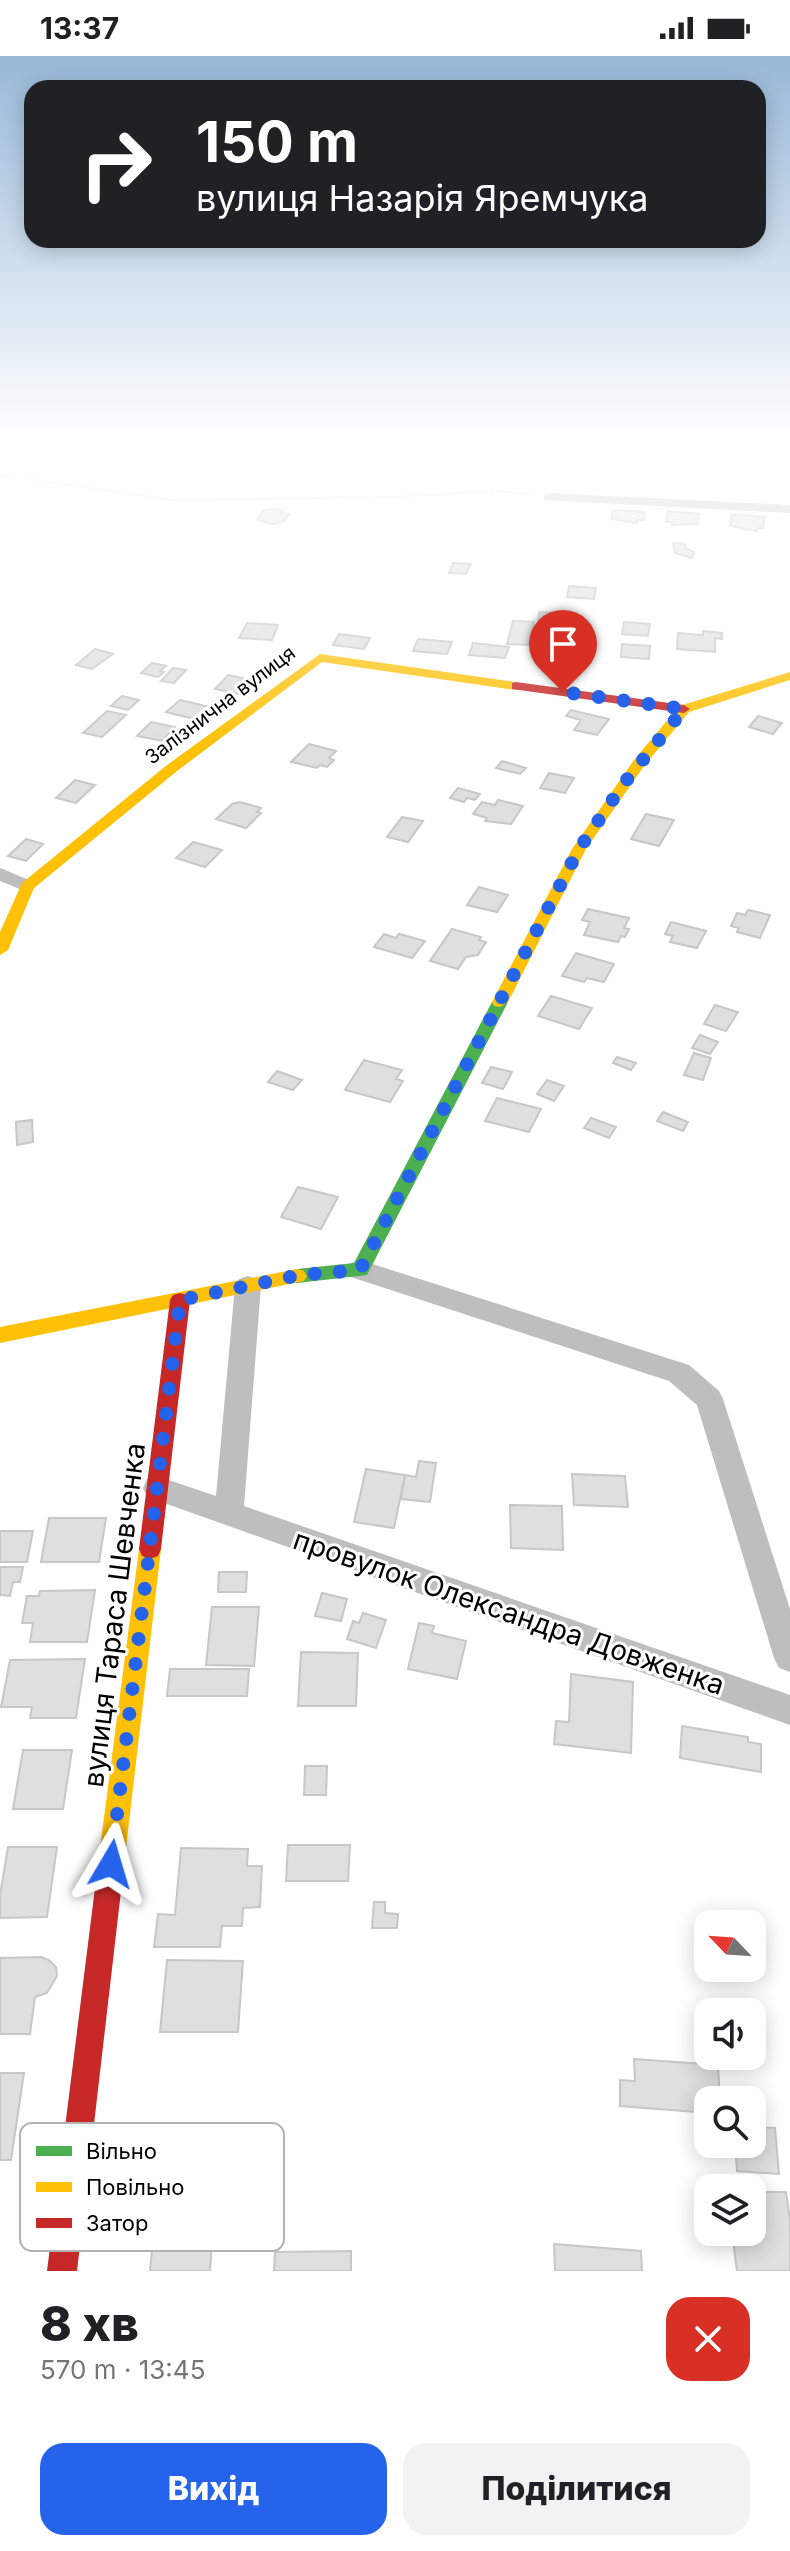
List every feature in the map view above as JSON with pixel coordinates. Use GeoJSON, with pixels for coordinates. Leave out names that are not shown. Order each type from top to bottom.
{"type":"FeatureCollection","features":[{"type":"Feature","properties":{"kind":"street","name":"Залізнична вулиця"},"geometry":{"type":"LineString","coordinates":[[0,950],[27,886],[172,768],[320,658],[684,709]]}},
{"type":"Feature","properties":{"kind":"street"},"geometry":{"type":"LineString","coordinates":[[360,1270],[579,849],[625,782],[684,709],[790,676]]}},
{"type":"Feature","properties":{"kind":"street"},"geometry":{"type":"LineString","coordinates":[[0,874],[27,886]]}},
{"type":"Feature","properties":{"kind":"street"},"geometry":{"type":"LineString","coordinates":[[0,1335],[300,1275],[360,1270],[679,1373],[709,1399],[790,1658]]}},
{"type":"Feature","properties":{"kind":"street"},"geometry":{"type":"LineString","coordinates":[[229,1514],[248,1286]]}},
{"type":"Feature","properties":{"kind":"street","name":"вулиця Тараса Шевченка"},"geometry":{"type":"LineString","coordinates":[[80,2123],[180,1300]]}},
{"type":"Feature","properties":{"kind":"street","name":"провулок Олександра Довженка"},"geometry":{"type":"LineString","coordinates":[[157,1488],[790,1710]]}},
{"type":"Feature","properties":{"kind":"street","name":"вулиця Тараса Шевченка"},"geometry":{"type":"LineString","coordinates":[[62,2271],[64,2251]]}},
{"type":"Feature","properties":{"kind":"building"},"geometry":{"type":"Polygon","coordinates":[[[673,543],[685,544],[686,549],[694,552],[692,558],[675,553],[673,543]]]}},
{"type":"Feature","properties":{"kind":"building"},"geometry":{"type":"Polygon","coordinates":[[[453,563],[471,564],[466,574],[449,573],[453,563]]]}},
{"type":"Feature","properties":{"kind":"building"},"geometry":{"type":"Polygon","coordinates":[[[569,586],[596,588],[594,599],[567,597],[569,586]]]}},
{"type":"Feature","properties":{"kind":"building"},"geometry":{"type":"Polygon","coordinates":[[[539,612],[555,613],[554,624],[538,623],[539,612]]]}},
{"type":"Feature","properties":{"kind":"building"},"geometry":{"type":"Polygon","coordinates":[[[513,621],[534,622],[529,645],[507,644],[513,621]]]}},
{"type":"Feature","properties":{"kind":"building"},"geometry":{"type":"Polygon","coordinates":[[[624,622],[650,624],[648,636],[622,634],[624,622]]]}},
{"type":"Feature","properties":{"kind":"building"},"geometry":{"type":"Polygon","coordinates":[[[247,623],[278,625],[272,640],[239,638],[247,623]]]}},
{"type":"Feature","properties":{"kind":"building"},"geometry":{"type":"Polygon","coordinates":[[[703,631],[722,633],[722,639],[715,638],[715,652],[677,649],[678,633],[703,635],[703,631]]]}},
{"type":"Feature","properties":{"kind":"building"},"geometry":{"type":"Polygon","coordinates":[[[339,634],[370,638],[364,649],[333,645],[339,634]]]}},
{"type":"Feature","properties":{"kind":"building"},"geometry":{"type":"Polygon","coordinates":[[[418,639],[452,642],[447,654],[413,651],[418,639]]]}},
{"type":"Feature","properties":{"kind":"building"},"geometry":{"type":"Polygon","coordinates":[[[473,643],[509,647],[505,658],[469,655],[473,643]]]}},
{"type":"Feature","properties":{"kind":"building"},"geometry":{"type":"Polygon","coordinates":[[[559,644],[585,646],[582,663],[556,660],[559,644]]]}},
{"type":"Feature","properties":{"kind":"building"},"geometry":{"type":"Polygon","coordinates":[[[622,644],[650,646],[649,659],[621,657],[622,644]]]}},
{"type":"Feature","properties":{"kind":"building"},"geometry":{"type":"Polygon","coordinates":[[[95,649],[113,654],[92,669],[76,665],[95,649]]]}},
{"type":"Feature","properties":{"kind":"building"},"geometry":{"type":"Polygon","coordinates":[[[152,663],[166,666],[158,677],[141,673],[152,663]]]}},
{"type":"Feature","properties":{"kind":"building"},"geometry":{"type":"Polygon","coordinates":[[[173,668],[186,670],[174,683],[161,681],[173,668]]]}},
{"type":"Feature","properties":{"kind":"building"},"geometry":{"type":"Polygon","coordinates":[[[228,675],[256,681],[243,695],[215,689],[228,675]]]}},
{"type":"Feature","properties":{"kind":"building"},"geometry":{"type":"Polygon","coordinates":[[[122,696],[139,700],[128,710],[111,706],[122,696]]]}},
{"type":"Feature","properties":{"kind":"building"},"geometry":{"type":"Polygon","coordinates":[[[180,700],[210,707],[197,720],[166,712],[180,700]]]}},
{"type":"Feature","properties":{"kind":"building"},"geometry":{"type":"Polygon","coordinates":[[[571,710],[609,719],[597,735],[574,730],[581,720],[566,716],[571,710]]]}},
{"type":"Feature","properties":{"kind":"building"},"geometry":{"type":"Polygon","coordinates":[[[107,711],[126,715],[102,737],[83,733],[107,711]]]}},
{"type":"Feature","properties":{"kind":"building"},"geometry":{"type":"Polygon","coordinates":[[[758,716],[782,723],[773,734],[749,727],[758,716]]]}},
{"type":"Feature","properties":{"kind":"building"},"geometry":{"type":"Polygon","coordinates":[[[151,722],[175,727],[162,741],[137,736],[151,722]]]}},
{"type":"Feature","properties":{"kind":"building"},"geometry":{"type":"Polygon","coordinates":[[[309,744],[336,751],[329,758],[334,760],[327,767],[320,765],[317,768],[291,762],[309,744]]]}},
{"type":"Feature","properties":{"kind":"building"},"geometry":{"type":"Polygon","coordinates":[[[502,761],[526,768],[520,774],[496,768],[502,761]]]}},
{"type":"Feature","properties":{"kind":"building"},"geometry":{"type":"Polygon","coordinates":[[[549,773],[574,778],[565,793],[540,788],[549,773]]]}},
{"type":"Feature","properties":{"kind":"building"},"geometry":{"type":"Polygon","coordinates":[[[75,780],[95,785],[76,803],[56,798],[75,780]]]}},
{"type":"Feature","properties":{"kind":"building"},"geometry":{"type":"Polygon","coordinates":[[[458,788],[480,794],[475,800],[467,798],[464,802],[450,798],[458,788]]]}},
{"type":"Feature","properties":{"kind":"building"},"geometry":{"type":"Polygon","coordinates":[[[498,800],[523,806],[511,824],[485,821],[487,818],[473,814],[482,802],[495,805],[498,800]]]}},
{"type":"Feature","properties":{"kind":"building"},"geometry":{"type":"Polygon","coordinates":[[[240,802],[261,808],[257,812],[261,813],[246,828],[216,819],[232,804],[240,802]]]}},
{"type":"Feature","properties":{"kind":"building"},"geometry":{"type":"Polygon","coordinates":[[[646,814],[674,820],[659,846],[631,839],[646,814]]]}},
{"type":"Feature","properties":{"kind":"building"},"geometry":{"type":"Polygon","coordinates":[[[402,817],[423,821],[408,842],[387,837],[402,817]]]}},
{"type":"Feature","properties":{"kind":"building"},"geometry":{"type":"Polygon","coordinates":[[[26,839],[43,844],[26,861],[8,856],[26,839]]]}},
{"type":"Feature","properties":{"kind":"building"},"geometry":{"type":"Polygon","coordinates":[[[193,842],[222,850],[205,867],[176,858],[193,842]]]}},
{"type":"Feature","properties":{"kind":"building"},"geometry":{"type":"Polygon","coordinates":[[[479,887],[508,895],[497,912],[467,905],[479,887]]]}},
{"type":"Feature","properties":{"kind":"building"},"geometry":{"type":"Polygon","coordinates":[[[588,909],[629,918],[624,928],[629,929],[625,937],[621,936],[618,942],[584,935],[590,922],[582,920],[588,909]]]}},
{"type":"Feature","properties":{"kind":"building"},"geometry":{"type":"Polygon","coordinates":[[[748,910],[770,915],[760,938],[737,932],[739,928],[731,926],[737,913],[745,915],[748,910]]]}},
{"type":"Feature","properties":{"kind":"building"},"geometry":{"type":"Polygon","coordinates":[[[671,922],[706,931],[697,948],[670,942],[673,936],[665,934],[671,922]]]}},
{"type":"Feature","properties":{"kind":"building"},"geometry":{"type":"Polygon","coordinates":[[[452,929],[481,937],[479,940],[486,942],[478,955],[466,957],[458,969],[430,961],[452,929]]]}},
{"type":"Feature","properties":{"kind":"building"},"geometry":{"type":"Polygon","coordinates":[[[384,934],[396,938],[399,934],[425,941],[412,958],[374,947],[384,934]]]}},
{"type":"Feature","properties":{"kind":"building"},"geometry":{"type":"Polygon","coordinates":[[[576,953],[614,964],[604,982],[587,978],[584,982],[562,976],[576,953]]]}},
{"type":"Feature","properties":{"kind":"building"},"geometry":{"type":"Polygon","coordinates":[[[551,996],[592,1008],[579,1029],[538,1016],[551,996]]]}},
{"type":"Feature","properties":{"kind":"building"},"geometry":{"type":"Polygon","coordinates":[[[715,1005],[738,1012],[726,1031],[704,1024],[715,1005]]]}},
{"type":"Feature","properties":{"kind":"building"},"geometry":{"type":"Polygon","coordinates":[[[700,1035],[718,1042],[710,1054],[692,1048],[700,1035]]]}},
{"type":"Feature","properties":{"kind":"building"},"geometry":{"type":"Polygon","coordinates":[[[694,1053],[711,1058],[703,1080],[684,1075],[694,1053]]]}},
{"type":"Feature","properties":{"kind":"building"},"geometry":{"type":"Polygon","coordinates":[[[617,1057],[636,1063],[631,1070],[613,1063],[617,1057]]]}},
{"type":"Feature","properties":{"kind":"building"},"geometry":{"type":"Polygon","coordinates":[[[364,1060],[402,1070],[396,1079],[403,1081],[390,1102],[345,1090],[364,1060]]]}},
{"type":"Feature","properties":{"kind":"building"},"geometry":{"type":"Polygon","coordinates":[[[491,1067],[512,1072],[503,1089],[482,1083],[491,1067]]]}},
{"type":"Feature","properties":{"kind":"building"},"geometry":{"type":"Polygon","coordinates":[[[277,1071],[302,1080],[293,1090],[268,1082],[277,1071]]]}},
{"type":"Feature","properties":{"kind":"building"},"geometry":{"type":"Polygon","coordinates":[[[547,1080],[564,1086],[554,1101],[537,1094],[547,1080]]]}},
{"type":"Feature","properties":{"kind":"building"},"geometry":{"type":"Polygon","coordinates":[[[497,1098],[541,1109],[529,1132],[485,1121],[497,1098]]]}},
{"type":"Feature","properties":{"kind":"building"},"geometry":{"type":"Polygon","coordinates":[[[663,1112],[688,1122],[683,1131],[657,1121],[663,1112]]]}},
{"type":"Feature","properties":{"kind":"building"},"geometry":{"type":"Polygon","coordinates":[[[591,1118],[616,1127],[609,1138],[584,1128],[591,1118]]]}},
{"type":"Feature","properties":{"kind":"building"},"geometry":{"type":"Polygon","coordinates":[[[32,1120],[33,1142],[17,1145],[16,1122],[32,1120]]]}},
{"type":"Feature","properties":{"kind":"building"},"geometry":{"type":"Polygon","coordinates":[[[298,1187],[338,1197],[321,1229],[281,1217],[298,1187]]]}},
{"type":"Feature","properties":{"kind":"building"},"geometry":{"type":"Polygon","coordinates":[[[419,1461],[436,1463],[430,1502],[401,1499],[405,1475],[416,1477],[419,1461]]]}},
{"type":"Feature","properties":{"kind":"building"},"geometry":{"type":"Polygon","coordinates":[[[366,1469],[405,1475],[394,1528],[354,1522],[366,1469]]]}},
{"type":"Feature","properties":{"kind":"building"},"geometry":{"type":"Polygon","coordinates":[[[572,1474],[625,1476],[628,1507],[574,1505],[572,1474]]]}},
{"type":"Feature","properties":{"kind":"building"},"geometry":{"type":"Polygon","coordinates":[[[510,1505],[562,1506],[563,1550],[511,1548],[510,1505]]]}},
{"type":"Feature","properties":{"kind":"building"},"geometry":{"type":"Polygon","coordinates":[[[49,1518],[106,1518],[99,1562],[41,1562],[49,1518]]]}},
{"type":"Feature","properties":{"kind":"building"},"geometry":{"type":"Polygon","coordinates":[[[0,1531],[33,1531],[27,1562],[0,1562],[0,1531]]]}},
{"type":"Feature","properties":{"kind":"building"},"geometry":{"type":"Polygon","coordinates":[[[0,1567],[23,1567],[20,1582],[13,1582],[10,1596],[0,1595],[0,1567]]]}},
{"type":"Feature","properties":{"kind":"building"},"geometry":{"type":"Polygon","coordinates":[[[219,1572],[247,1572],[246,1592],[218,1592],[219,1572]]]}},
{"type":"Feature","properties":{"kind":"building"},"geometry":{"type":"Polygon","coordinates":[[[95,1590],[87,1642],[30,1642],[33,1623],[22,1623],[27,1596],[39,1596],[40,1591],[95,1590]]]}},
{"type":"Feature","properties":{"kind":"building"},"geometry":{"type":"Polygon","coordinates":[[[322,1593],[347,1599],[341,1621],[315,1616],[322,1593]]]}},
{"type":"Feature","properties":{"kind":"building"},"geometry":{"type":"Polygon","coordinates":[[[212,1607],[259,1607],[254,1666],[206,1665],[212,1607]]]}},
{"type":"Feature","properties":{"kind":"building"},"geometry":{"type":"Polygon","coordinates":[[[363,1613],[386,1620],[376,1648],[347,1639],[353,1621],[359,1623],[363,1613]]]}},
{"type":"Feature","properties":{"kind":"building"},"geometry":{"type":"Polygon","coordinates":[[[419,1623],[434,1626],[432,1633],[466,1641],[457,1679],[408,1669],[419,1623]]]}},
{"type":"Feature","properties":{"kind":"building"},"geometry":{"type":"Polygon","coordinates":[[[301,1652],[358,1653],[356,1706],[298,1706],[301,1652]]]}},
{"type":"Feature","properties":{"kind":"building"},"geometry":{"type":"Polygon","coordinates":[[[85,1659],[76,1718],[30,1718],[32,1707],[1,1707],[10,1660],[85,1659]]]}},
{"type":"Feature","properties":{"kind":"building"},"geometry":{"type":"Polygon","coordinates":[[[170,1669],[249,1669],[247,1696],[167,1696],[170,1669]]]}},
{"type":"Feature","properties":{"kind":"building"},"geometry":{"type":"Polygon","coordinates":[[[571,1674],[633,1682],[631,1753],[554,1744],[556,1721],[569,1722],[571,1674]]]}},
{"type":"Feature","properties":{"kind":"building"},"geometry":{"type":"Polygon","coordinates":[[[682,1726],[748,1737],[748,1742],[761,1744],[761,1772],[680,1758],[682,1726]]]}},
{"type":"Feature","properties":{"kind":"building"},"geometry":{"type":"Polygon","coordinates":[[[23,1750],[72,1750],[63,1809],[13,1809],[23,1750]]]}},
{"type":"Feature","properties":{"kind":"building"},"geometry":{"type":"Polygon","coordinates":[[[305,1766],[327,1766],[326,1795],[304,1795],[305,1766]]]}},
{"type":"Feature","properties":{"kind":"building"},"geometry":{"type":"Polygon","coordinates":[[[288,1845],[350,1845],[348,1881],[286,1881],[288,1845]]]}},
{"type":"Feature","properties":{"kind":"building"},"geometry":{"type":"Polygon","coordinates":[[[8,1847],[57,1847],[47,1917],[0,1918],[0,1895],[8,1847]]]}},
{"type":"Feature","properties":{"kind":"building"},"geometry":{"type":"Polygon","coordinates":[[[181,1848],[248,1849],[247,1866],[262,1866],[260,1907],[243,1908],[242,1926],[222,1926],[220,1947],[154,1947],[158,1914],[175,1915],[181,1848]]]}},
{"type":"Feature","properties":{"kind":"building"},"geometry":{"type":"Polygon","coordinates":[[[374,1902],[385,1902],[385,1913],[398,1914],[397,1928],[372,1928],[374,1902]]]}},
{"type":"Feature","properties":{"kind":"building"},"geometry":{"type":"Polygon","coordinates":[[[41,1957],[56,1967],[57,1976],[47,1993],[35,1997],[30,2034],[0,2034],[0,1958],[41,1957]]]}},
{"type":"Feature","properties":{"kind":"building"},"geometry":{"type":"Polygon","coordinates":[[[167,1960],[243,1961],[238,2032],[160,2032],[167,1960]]]}},
{"type":"Feature","properties":{"kind":"building"},"geometry":{"type":"Polygon","coordinates":[[[634,2059],[694,2063],[694,2070],[718,2070],[719,2086],[694,2086],[694,2112],[620,2106],[620,2080],[635,2081],[634,2059]]]}},
{"type":"Feature","properties":{"kind":"building"},"geometry":{"type":"Polygon","coordinates":[[[0,2073],[24,2073],[11,2160],[0,2160],[0,2073]]]}},
{"type":"Feature","properties":{"kind":"building"},"geometry":{"type":"Polygon","coordinates":[[[766,2128],[775,2128],[779,2174],[737,2171],[736,2158],[766,2158],[766,2128]]]}},
{"type":"Feature","properties":{"kind":"building"},"geometry":{"type":"Polygon","coordinates":[[[766,2192],[786,2192],[790,2219],[790,2271],[737,2271],[734,2246],[766,2246],[766,2192]]]}},
{"type":"Feature","properties":{"kind":"building"},"geometry":{"type":"Polygon","coordinates":[[[554,2244],[641,2251],[642,2271],[555,2271],[554,2244]]]}},
{"type":"Feature","properties":{"kind":"building"},"geometry":{"type":"Polygon","coordinates":[[[152,2251],[211,2251],[210,2271],[150,2271],[152,2251]]]}},
{"type":"Feature","properties":{"kind":"building"},"geometry":{"type":"Polygon","coordinates":[[[351,2251],[351,2271],[274,2271],[275,2252],[351,2251]]]}},
{"type":"Feature","properties":{"kind":"traffic: fast"},"geometry":{"type":"LineString","coordinates":[[297,1276],[360,1270],[500,1002]]}},
{"type":"Feature","properties":{"kind":"traffic: slow"},"geometry":{"type":"LineString","coordinates":[[0,950],[27,886],[172,768],[320,658],[516,686]]}},
{"type":"Feature","properties":{"kind":"traffic: slow"},"geometry":{"type":"LineString","coordinates":[[500,1002],[579,849],[639,763],[684,709],[790,676]]}},
{"type":"Feature","properties":{"kind":"traffic: slow"},"geometry":{"type":"LineString","coordinates":[[0,1335],[297,1276]]}},
{"type":"Feature","properties":{"kind":"traffic: slow"},"geometry":{"type":"LineString","coordinates":[[113,1848],[150,1549]]}},
{"type":"Feature","properties":{"kind":"traffic: jam"},"geometry":{"type":"LineString","coordinates":[[516,686],[684,709]]}},
{"type":"Feature","properties":{"kind":"traffic: jam"},"geometry":{"type":"LineString","coordinates":[[150,1549],[180,1300]]}},
{"type":"Feature","properties":{"kind":"traffic: jam"},"geometry":{"type":"LineString","coordinates":[[80,2123],[113,1848]]}},
{"type":"Feature","properties":{"kind":"traffic: jam"},"geometry":{"type":"LineString","coordinates":[[62,2271],[64,2251]]}},
{"type":"Feature","properties":{"kind":"route"},"geometry":{"type":"LineString","coordinates":[[111,1864],[180,1300],[300,1275],[360,1270],[579,849],[639,763],[684,709],[563,692]]}}]}
